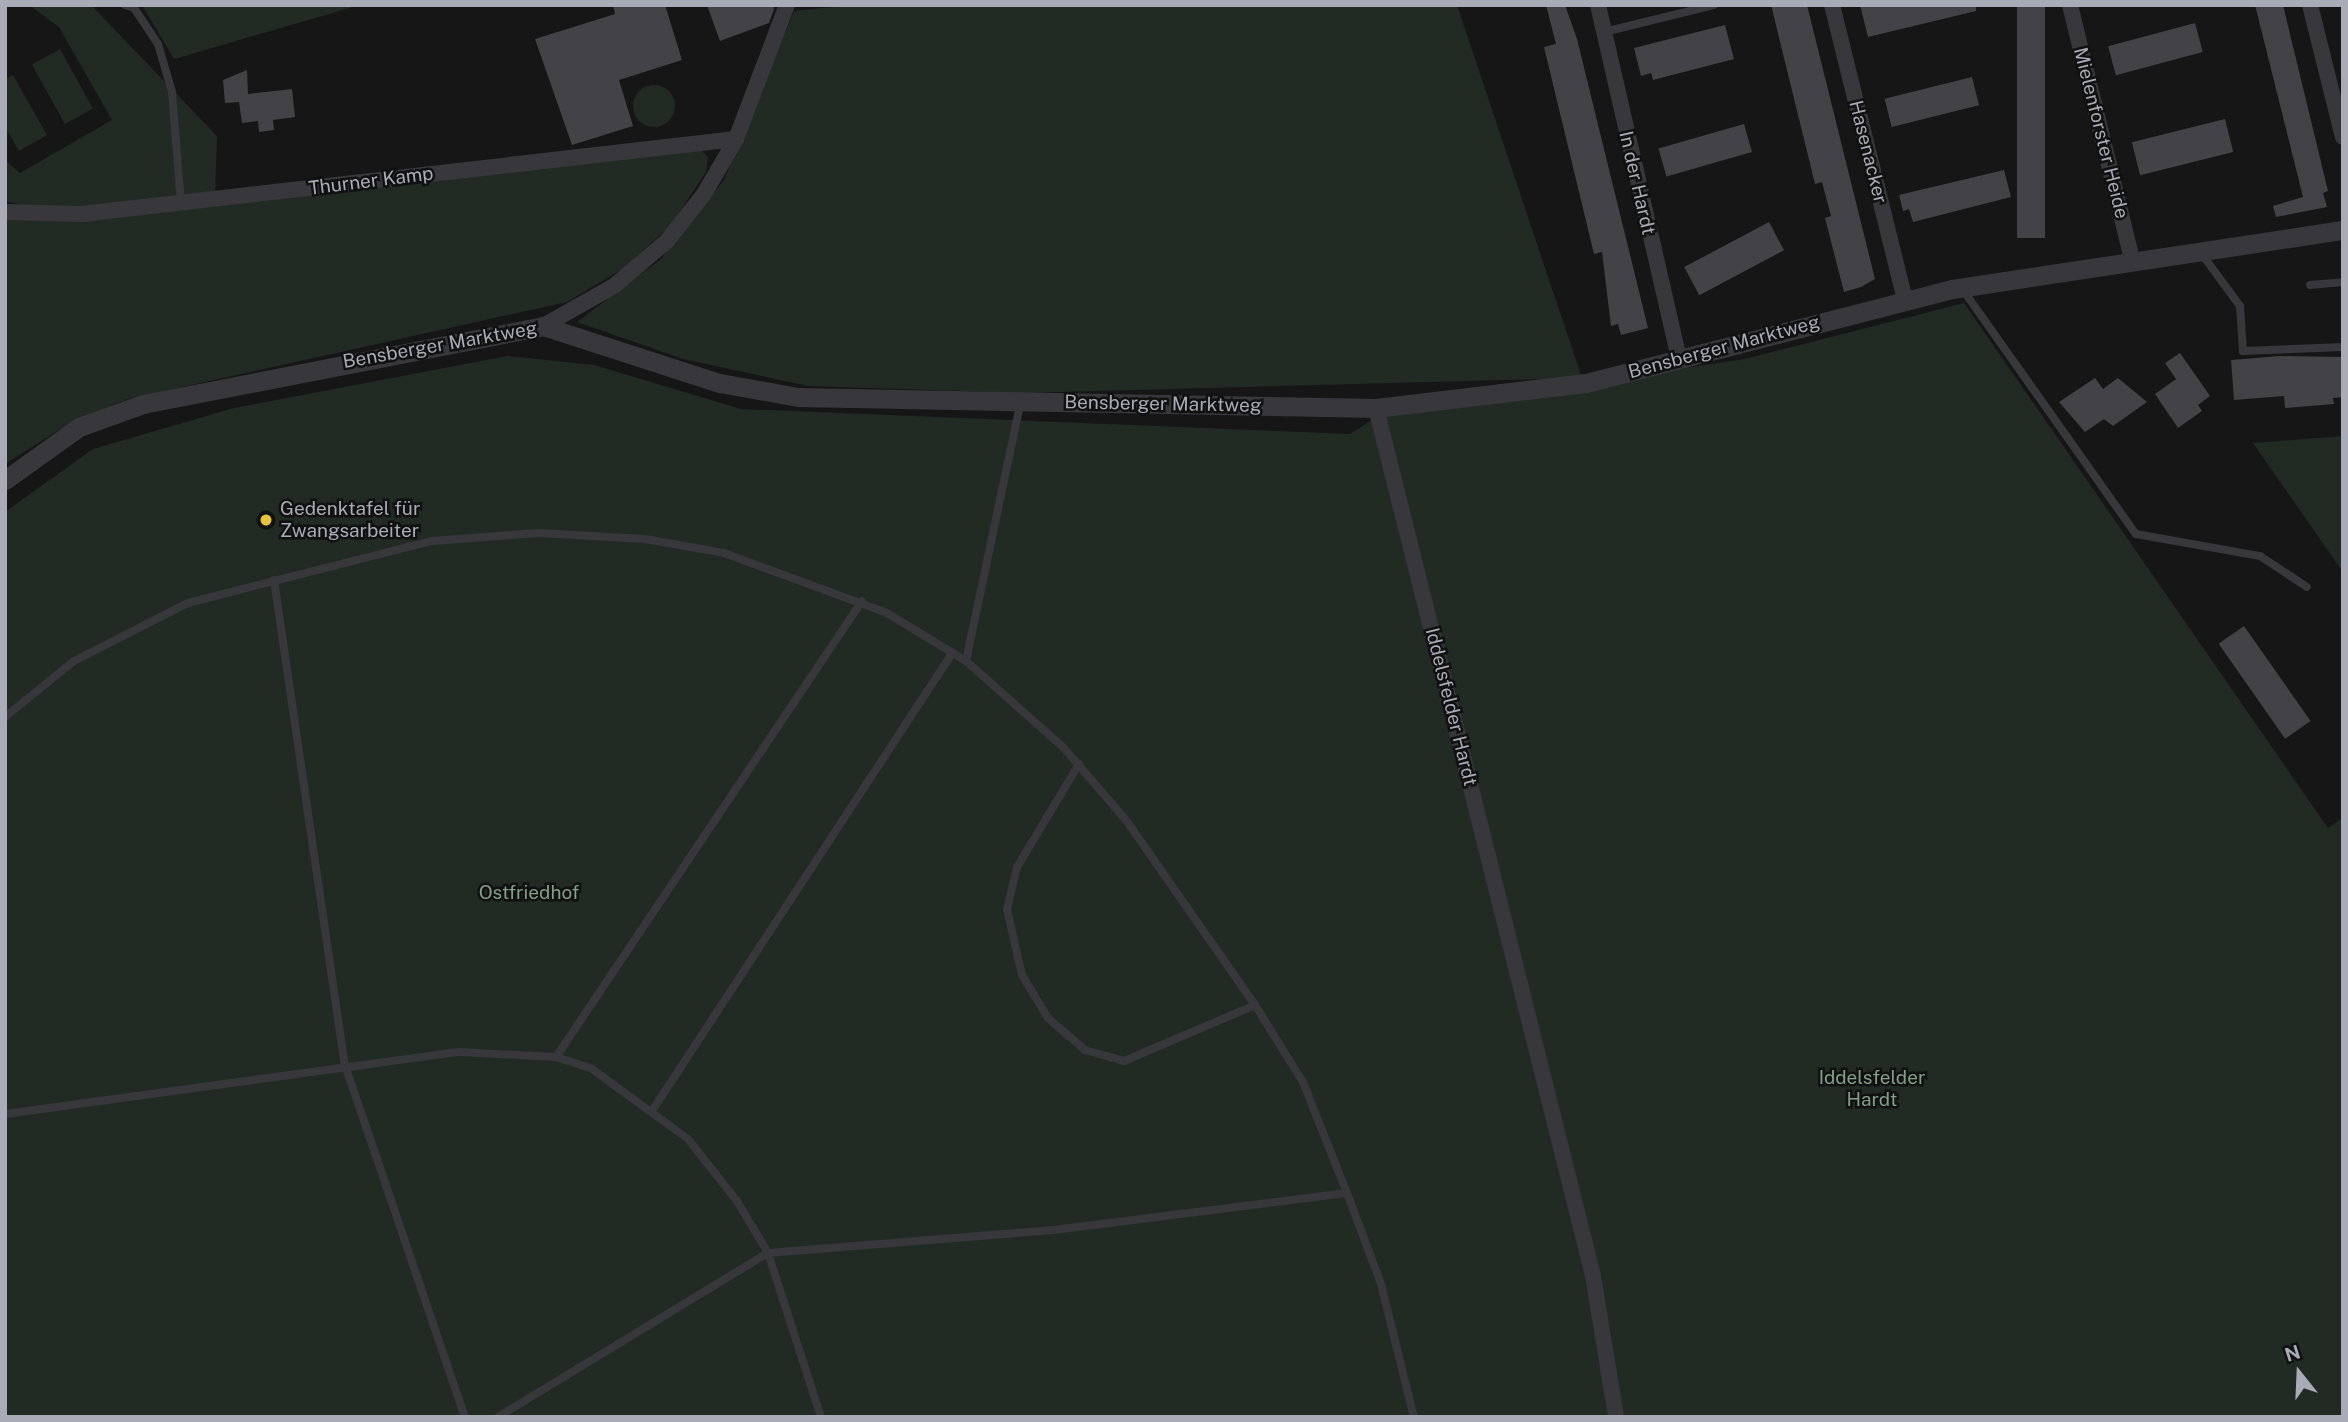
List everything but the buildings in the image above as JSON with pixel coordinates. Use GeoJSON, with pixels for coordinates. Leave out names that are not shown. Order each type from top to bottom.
{"type":"FeatureCollection","features":[{"type":"Feature","properties":{"kind":"street"},"geometry":{"type":"LineString","coordinates":[[543,326],[614,286],[667,241],[736,139],[788,5]]}},
{"type":"Feature","properties":{"kind":"street","name":"In der Hardt"},"geometry":{"type":"LineString","coordinates":[[1598,5],[1601,32],[1679,360]]}},
{"type":"Feature","properties":{"kind":"street","name":"Hasenacker"},"geometry":{"type":"LineString","coordinates":[[1832,5],[1905,299]]}},
{"type":"Feature","properties":{"kind":"street","name":"Mielenforster Heide"},"geometry":{"type":"LineString","coordinates":[[2070,5],[2132,260]]}},
{"type":"Feature","properties":{"kind":"street"},"geometry":{"type":"LineString","coordinates":[[2310,5],[2343,137]]}},
{"type":"Feature","properties":{"kind":"street","name":"Thurner Kamp"},"geometry":{"type":"LineString","coordinates":[[5,212],[82,214],[736,139]]}},
{"type":"Feature","properties":{"kind":"street","name":"Bensberger Marktweg"},"geometry":{"type":"LineString","coordinates":[[5,480],[50,445],[121,410],[543,326],[754,391],[1021,401],[1376,408],[1586,383],[1905,299],[2132,260],[2343,230]]}},
{"type":"Feature","properties":{"kind":"street","name":"Iddelsfelder Hardt"},"geometry":{"type":"LineString","coordinates":[[1376,408],[1593,1276],[1616,1417]]}},
{"type":"Feature","properties":{"kind":"lane"},"geometry":{"type":"LineString","coordinates":[[1601,32],[1714,5]]}},
{"type":"Feature","properties":{"kind":"lane"},"geometry":{"type":"LineString","coordinates":[[131,6],[158,44],[172,92],[181,204]]}},
{"type":"Feature","properties":{"kind":"lane"},"geometry":{"type":"LineString","coordinates":[[2199,250],[2239,306],[2244,351],[2343,347]]}},
{"type":"Feature","properties":{"kind":"lane"},"geometry":{"type":"LineString","coordinates":[[2310,285],[2343,282]]}},
{"type":"Feature","properties":{"kind":"lane"},"geometry":{"type":"LineString","coordinates":[[1961,288],[2136,534],[2260,556],[2307,587]]}},
{"type":"Feature","properties":{"kind":"lane"},"geometry":{"type":"LineString","coordinates":[[966,661],[1021,401]]}},
{"type":"Feature","properties":{"kind":"lane"},"geometry":{"type":"LineString","coordinates":[[5,717],[75,661],[129,629],[188,603],[432,541],[592,535],[724,553],[862,601],[966,661],[1079,764],[1155,859],[1255,1005],[1303,1082],[1347,1193],[1381,1284],[1414,1417]]}},
{"type":"Feature","properties":{"kind":"lane"},"geometry":{"type":"LineString","coordinates":[[274,580],[345,1065],[465,1417]]}},
{"type":"Feature","properties":{"kind":"lane"},"geometry":{"type":"LineString","coordinates":[[555,1057],[862,601]]}},
{"type":"Feature","properties":{"kind":"lane"},"geometry":{"type":"LineString","coordinates":[[654,1108],[953,652]]}},
{"type":"Feature","properties":{"kind":"lane"},"geometry":{"type":"LineString","coordinates":[[1079,764],[1017,867],[1007,909],[1022,975],[1048,1018],[1085,1049],[1124,1061],[1255,1005]]}},
{"type":"Feature","properties":{"kind":"lane"},"geometry":{"type":"LineString","coordinates":[[5,1114],[345,1065],[460,1052],[555,1057],[592,1069],[654,1108],[718,1176],[768,1253],[821,1417]]}},
{"type":"Feature","properties":{"kind":"lane"},"geometry":{"type":"LineString","coordinates":[[498,1417],[768,1253],[1029,1232],[1347,1193]]}},
{"type":"Feature","properties":{"kind":"green space"},"geometry":{"type":"Polygon","coordinates":[[[29,5],[91,5],[217,136],[215,198],[47,211],[5,201],[5,160],[20,173],[112,120],[59,27],[29,5]]]}},
{"type":"Feature","properties":{"kind":"green space"},"geometry":{"type":"Polygon","coordinates":[[[142,5],[360,5],[174,59],[142,5]]]}},
{"type":"Feature","properties":{"kind":"green space"},"geometry":{"type":"Polygon","coordinates":[[[853,5],[1457,5],[1582,378],[1023,393],[808,386],[683,359],[577,322],[661,259],[724,180],[794,11],[853,5]]]}},
{"type":"Feature","properties":{"kind":"green space"},"geometry":{"type":"Polygon","coordinates":[[[60,49],[93,108],[65,124],[32,65],[60,49]]]}},
{"type":"Feature","properties":{"kind":"green space"},"geometry":{"type":"Polygon","coordinates":[[[13,75],[47,135],[19,151],[5,127],[5,79],[13,75]]]}},
{"type":"Feature","properties":{"kind":"green space"},"geometry":{"type":"Polygon","coordinates":[[[654,85],[669,91],[675,106],[669,121],[654,127],[639,121],[633,106],[639,91],[654,85]]]}},
{"type":"Feature","properties":{"kind":"green space"},"geometry":{"type":"Polygon","coordinates":[[[700,149],[708,157],[706,172],[671,225],[624,268],[567,302],[128,399],[70,423],[5,464],[5,217],[87,220],[700,149]]]}},
{"type":"Feature","properties":{"kind":"green space","name":"Ostfriedhof"},"geometry":{"type":"Polygon","coordinates":[[[1964,303],[2328,828],[2343,818],[2343,1417],[5,1417],[5,512],[93,449],[234,408],[507,356],[594,365],[741,409],[1350,434],[1383,413],[1745,359],[1964,303]]]}},
{"type":"Feature","properties":{"kind":"green space"},"geometry":{"type":"Polygon","coordinates":[[[2343,436],[2343,572],[2253,443],[2343,436]]]}},
{"type":"Feature","properties":{"kind":"place","name":"Gedenktafel für Zwangsarbeiter"},"geometry":{"type":"Point","coordinates":[266,520]}}]}
